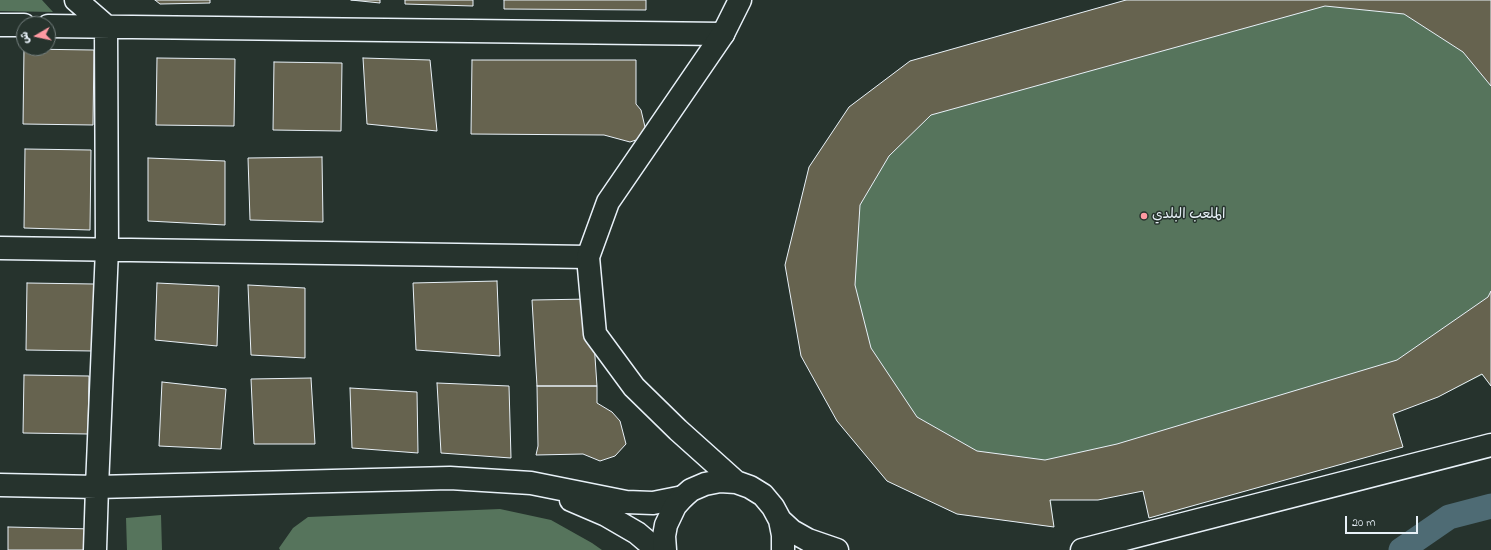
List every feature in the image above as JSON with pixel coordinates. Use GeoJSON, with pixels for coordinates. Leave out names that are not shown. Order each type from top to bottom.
{"type":"FeatureCollection","features":[{"type":"Feature","properties":{"kind":"street"},"geometry":{"type":"LineString","coordinates":[[76,0],[106,26],[107,250],[95,550]]}},
{"type":"Feature","properties":{"kind":"street"},"geometry":{"type":"LineString","coordinates":[[736,482],[678,430],[634,387],[595,334],[588,257],[608,202],[723,34],[740,0]]}},
{"type":"Feature","properties":{"kind":"street"},"geometry":{"type":"LineString","coordinates":[[0,25],[16,25]]}},
{"type":"Feature","properties":{"kind":"street"},"geometry":{"type":"LineString","coordinates":[[56,26],[723,34]]}},
{"type":"Feature","properties":{"kind":"street"},"geometry":{"type":"LineString","coordinates":[[0,248],[588,257]]}},
{"type":"Feature","properties":{"kind":"street"},"geometry":{"type":"LineString","coordinates":[[665,550],[664,536],[666,525],[673,510],[687,494],[696,479],[696,468],[690,449],[678,430]]}},
{"type":"Feature","properties":{"kind":"street"},"geometry":{"type":"LineString","coordinates":[[1082,550],[1491,445]]}},
{"type":"Feature","properties":{"kind":"street"},"geometry":{"type":"LineString","coordinates":[[0,485],[97,487],[450,478],[531,483],[626,502],[653,503],[687,494],[705,484],[720,481],[736,482],[750,487],[763,495],[773,507],[780,520],[783,535],[782,550]]}},
{"type":"Feature","properties":{"kind":"street"},"geometry":{"type":"LineString","coordinates":[[531,483],[606,515],[637,533],[657,550]]}},
{"type":"Feature","properties":{"kind":"street"},"geometry":{"type":"LineString","coordinates":[[780,520],[792,531],[808,540],[837,550]]}},
{"type":"Feature","properties":{"kind":"green space"},"geometry":{"type":"Polygon","coordinates":[[[0,0],[42,0],[53,12],[0,11],[0,0]]]}},
{"type":"Feature","properties":{"kind":"green space","name":"الملعب البلدي"},"geometry":{"type":"Polygon","coordinates":[[[1126,0],[1491,0],[1491,386],[1482,375],[1438,397],[1394,413],[1403,447],[1149,518],[1143,491],[1098,500],[1051,500],[1054,527],[957,514],[887,481],[837,421],[785,265],[809,167],[849,107],[910,61],[1126,0]]]}},
{"type":"Feature","properties":{"kind":"green space"},"geometry":{"type":"Polygon","coordinates":[[[500,509],[551,520],[602,550],[280,550],[279,548],[293,528],[308,517],[500,509]]]}},
{"type":"Feature","properties":{"kind":"green space"},"geometry":{"type":"Polygon","coordinates":[[[161,515],[162,550],[127,550],[126,518],[161,515]]]}},
{"type":"Feature","properties":{"kind":"building"},"geometry":{"type":"Polygon","coordinates":[[[155,0],[210,0],[210,3],[160,4],[155,0]]]}},
{"type":"Feature","properties":{"kind":"building"},"geometry":{"type":"Polygon","coordinates":[[[351,0],[380,0],[380,3],[351,0]]]}},
{"type":"Feature","properties":{"kind":"building"},"geometry":{"type":"Polygon","coordinates":[[[405,0],[473,0],[473,6],[405,4],[405,0]]]}},
{"type":"Feature","properties":{"kind":"building"},"geometry":{"type":"Polygon","coordinates":[[[504,0],[646,0],[646,10],[504,9],[504,0]]]}},
{"type":"Feature","properties":{"kind":"building"},"geometry":{"type":"Polygon","coordinates":[[[1126,0],[1491,0],[1491,86],[1463,52],[1404,14],[1325,6],[931,115],[889,156],[860,205],[855,285],[871,348],[917,417],[977,451],[1045,460],[1117,444],[1397,360],[1488,297],[1491,291],[1491,386],[1482,374],[1438,397],[1393,414],[1403,447],[1149,518],[1143,491],[1098,500],[1050,500],[1054,527],[957,514],[887,481],[837,421],[801,356],[785,265],[809,167],[849,107],[910,61],[1126,0]]]}},
{"type":"Feature","properties":{"kind":"building"},"geometry":{"type":"Polygon","coordinates":[[[56,49],[94,50],[93,125],[23,124],[24,56],[56,56],[56,49]]]}},
{"type":"Feature","properties":{"kind":"building"},"geometry":{"type":"Polygon","coordinates":[[[157,58],[235,59],[234,126],[156,125],[157,58]]]}},
{"type":"Feature","properties":{"kind":"building"},"geometry":{"type":"Polygon","coordinates":[[[363,58],[430,60],[437,131],[367,124],[363,58]]]}},
{"type":"Feature","properties":{"kind":"building"},"geometry":{"type":"Polygon","coordinates":[[[472,60],[636,60],[636,104],[641,110],[645,127],[642,138],[630,142],[604,135],[471,134],[472,60]]]}},
{"type":"Feature","properties":{"kind":"building"},"geometry":{"type":"Polygon","coordinates":[[[274,62],[342,63],[341,131],[273,130],[274,62]]]}},
{"type":"Feature","properties":{"kind":"building"},"geometry":{"type":"Polygon","coordinates":[[[25,149],[91,150],[90,230],[24,228],[25,149]]]}},
{"type":"Feature","properties":{"kind":"building"},"geometry":{"type":"Polygon","coordinates":[[[322,157],[323,222],[250,220],[248,158],[322,157]]]}},
{"type":"Feature","properties":{"kind":"building"},"geometry":{"type":"Polygon","coordinates":[[[148,158],[225,161],[225,225],[148,221],[148,158]]]}},
{"type":"Feature","properties":{"kind":"building"},"geometry":{"type":"Polygon","coordinates":[[[497,281],[500,356],[416,350],[413,283],[497,281]]]}},
{"type":"Feature","properties":{"kind":"building"},"geometry":{"type":"Polygon","coordinates":[[[27,283],[94,284],[93,351],[26,350],[27,283]]]}},
{"type":"Feature","properties":{"kind":"building"},"geometry":{"type":"Polygon","coordinates":[[[157,283],[219,286],[217,346],[155,340],[157,283]]]}},
{"type":"Feature","properties":{"kind":"building"},"geometry":{"type":"Polygon","coordinates":[[[248,285],[305,288],[305,358],[251,355],[248,285]]]}},
{"type":"Feature","properties":{"kind":"building"},"geometry":{"type":"Polygon","coordinates":[[[591,299],[597,386],[537,386],[532,300],[591,299]]]}},
{"type":"Feature","properties":{"kind":"building"},"geometry":{"type":"Polygon","coordinates":[[[24,375],[89,376],[88,434],[23,433],[24,375]]]}},
{"type":"Feature","properties":{"kind":"building"},"geometry":{"type":"Polygon","coordinates":[[[311,378],[315,444],[254,444],[251,379],[311,378]]]}},
{"type":"Feature","properties":{"kind":"building"},"geometry":{"type":"Polygon","coordinates":[[[162,382],[226,389],[221,449],[159,446],[162,382]]]}},
{"type":"Feature","properties":{"kind":"building"},"geometry":{"type":"Polygon","coordinates":[[[437,383],[509,386],[511,458],[441,453],[437,383]]]}},
{"type":"Feature","properties":{"kind":"building"},"geometry":{"type":"Polygon","coordinates":[[[537,386],[597,386],[597,403],[612,412],[620,421],[626,444],[615,456],[600,461],[583,454],[536,455],[538,446],[537,386]]]}},
{"type":"Feature","properties":{"kind":"building"},"geometry":{"type":"Polygon","coordinates":[[[350,388],[417,392],[418,453],[352,448],[350,388]]]}},
{"type":"Feature","properties":{"kind":"building"},"geometry":{"type":"Polygon","coordinates":[[[8,527],[93,529],[93,550],[8,550],[8,527]]]}},
{"type":"Feature","properties":{"kind":"waterway"},"geometry":{"type":"LineString","coordinates":[[1401,550],[1449,517],[1491,506]]}},
{"type":"Feature","properties":{"kind":"place","name":"الملعب البلدي"},"geometry":{"type":"Point","coordinates":[1144,216]}}]}
